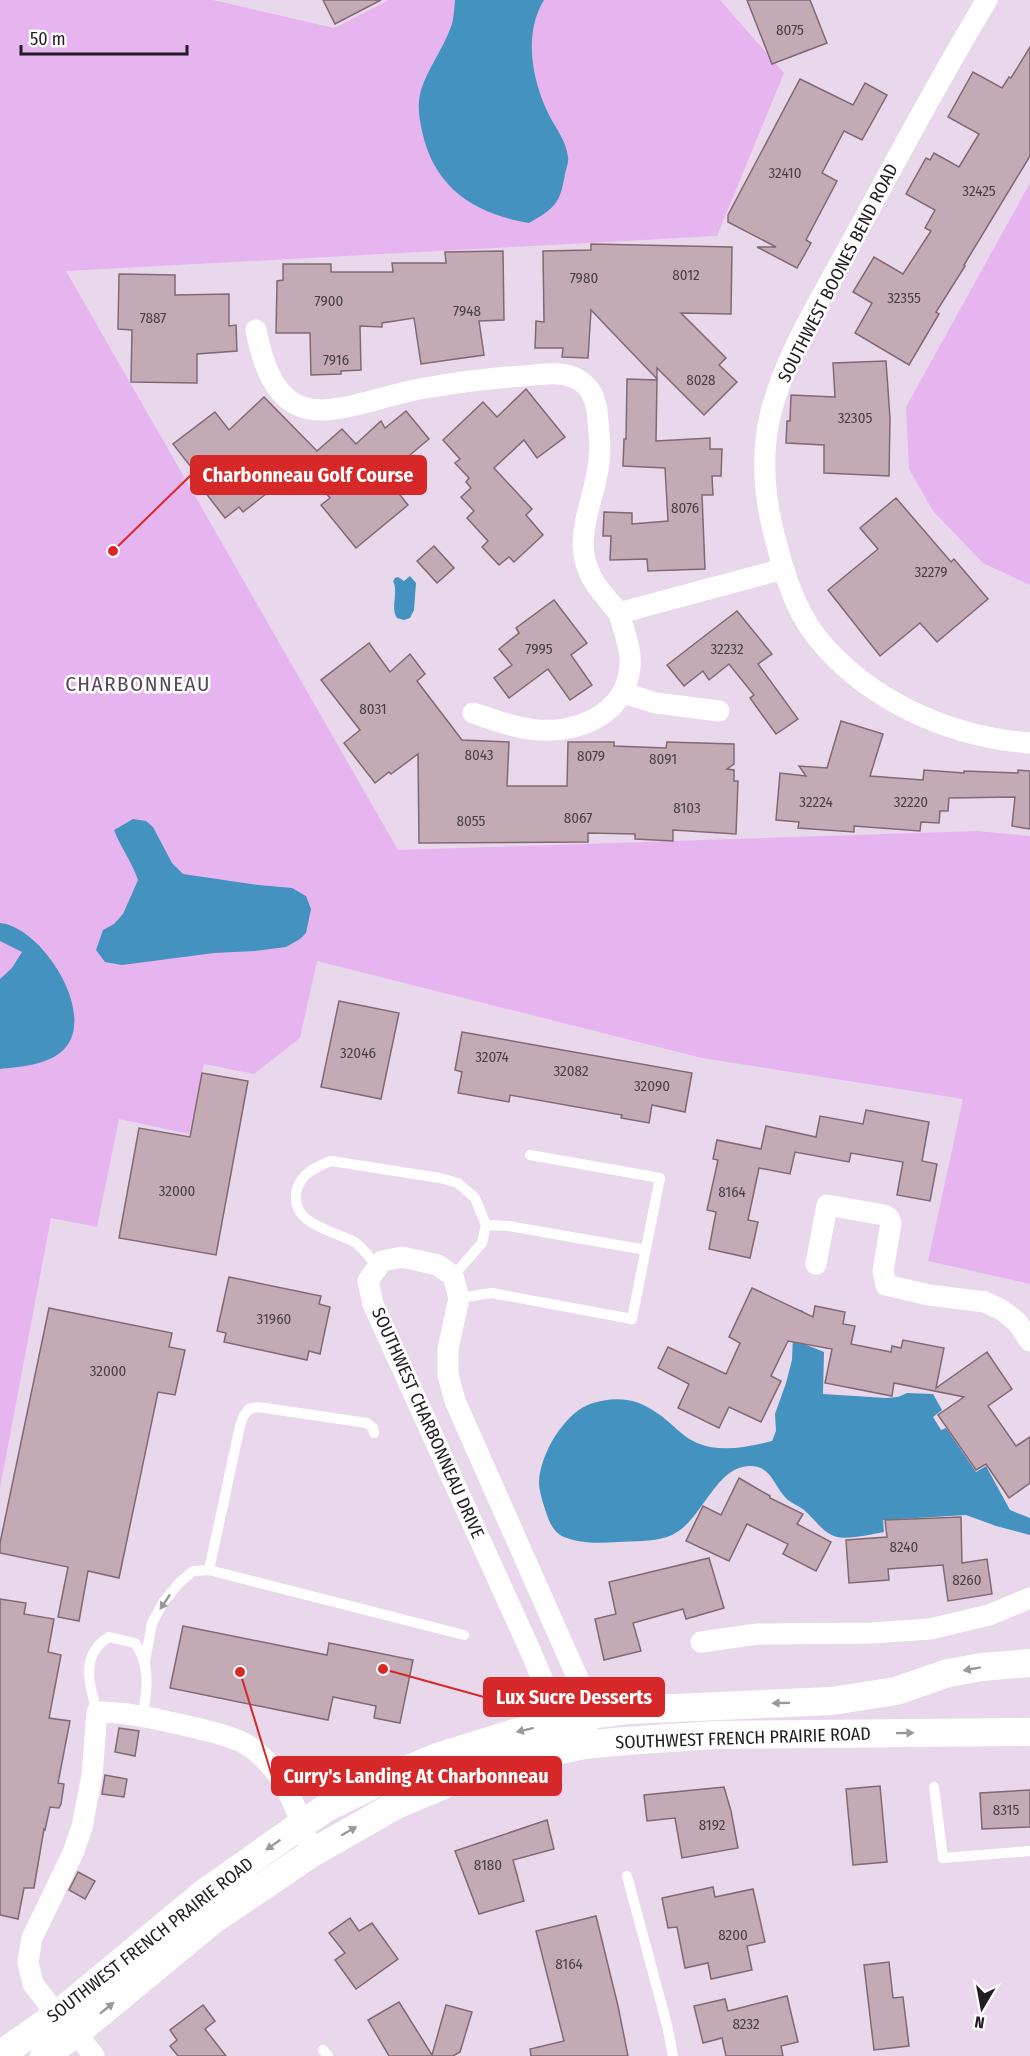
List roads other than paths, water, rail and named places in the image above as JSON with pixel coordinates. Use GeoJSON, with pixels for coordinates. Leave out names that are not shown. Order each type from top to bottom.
{"type":"FeatureCollection","features":[{"type":"Feature","properties":{"kind":"street","name":"SOUTHWEST BOONES BEND ROAD"},"geometry":{"type":"LineString","coordinates":[[987,0],[915,125],[799,340],[778,388],[770,414],[764,468],[770,520],[783,569],[795,600],[815,634],[844,666],[877,691],[912,712],[986,737],[1030,743]]}},
{"type":"Feature","properties":{"kind":"street"},"geometry":{"type":"LineString","coordinates":[[256,330],[261,356],[271,379],[285,397],[303,408],[323,412],[419,389],[495,378],[553,374],[571,376],[588,386],[597,403],[601,452],[585,528],[584,554],[591,579],[619,612],[627,639],[630,666],[623,693],[607,712],[589,723],[549,731],[530,729],[473,713]]}},
{"type":"Feature","properties":{"kind":"street"},"geometry":{"type":"LineString","coordinates":[[619,612],[783,569]]}},
{"type":"Feature","properties":{"kind":"street"},"geometry":{"type":"LineString","coordinates":[[623,693],[657,703],[719,711]]}},
{"type":"Feature","properties":{"kind":"street"},"geometry":{"type":"LineString","coordinates":[[816,1264],[827,1205],[884,1215],[891,1223],[883,1271],[886,1286],[929,1295],[985,1302],[1002,1310],[1017,1322],[1030,1341]]}},
{"type":"Feature","properties":{"kind":"street"},"geometry":{"type":"LineString","coordinates":[[378,1267],[382,1261],[402,1257],[438,1265],[453,1276]]}},
{"type":"Feature","properties":{"kind":"street","name":"SOUTHWEST CHARBONNEAU DRIVE"},"geometry":{"type":"LineString","coordinates":[[378,1267],[368,1281],[373,1304],[552,1702],[576,1718]]}},
{"type":"Feature","properties":{"kind":"street","name":"SOUTHWEST CHARBONNEAU DRIVE"},"geometry":{"type":"LineString","coordinates":[[453,1276],[459,1298],[448,1349],[448,1376],[483,1467],[579,1681],[576,1718],[584,1745]]}},
{"type":"Feature","properties":{"kind":"street"},"geometry":{"type":"LineString","coordinates":[[701,1642],[758,1634],[872,1633],[930,1629],[989,1616],[1030,1598]]}},
{"type":"Feature","properties":{"kind":"street","name":"SOUTHWEST FRENCH PRAIRIE ROAD"},"geometry":{"type":"LineString","coordinates":[[44,2056],[66,2024],[203,1894],[326,1809],[385,1779],[440,1756],[514,1732],[576,1718],[629,1710],[832,1701],[896,1691],[948,1673],[1030,1664]]}},
{"type":"Feature","properties":{"kind":"street"},"geometry":{"type":"LineString","coordinates":[[94,2056],[33,1984],[28,1962],[32,1938],[73,1853],[82,1827],[92,1775],[97,1712],[123,1712],[143,1716],[206,1730],[242,1742],[272,1768],[284,1784],[295,1803],[312,1853]]}},
{"type":"Feature","properties":{"kind":"street","name":"SOUTHWEST FRENCH PRAIRIE ROAD"},"geometry":{"type":"LineString","coordinates":[[0,2055],[66,2024],[312,1853],[396,1805],[465,1776],[519,1759],[584,1745],[715,1735],[1030,1732]]}},
{"type":"Feature","properties":{"kind":"lane"},"geometry":{"type":"LineString","coordinates":[[459,1298],[492,1293],[632,1319],[660,1178],[530,1155]]}},
{"type":"Feature","properties":{"kind":"lane"},"geometry":{"type":"LineString","coordinates":[[378,1267],[357,1244],[316,1225],[298,1210],[296,1195],[300,1181],[314,1168],[331,1161],[419,1174],[458,1183],[475,1198],[486,1225],[482,1244],[453,1276]]}},
{"type":"Feature","properties":{"kind":"lane"},"geometry":{"type":"LineString","coordinates":[[486,1225],[508,1226],[646,1250]]}},
{"type":"Feature","properties":{"kind":"lane"},"geometry":{"type":"LineString","coordinates":[[209,1570],[240,1426],[249,1409],[258,1407],[367,1423],[373,1428],[374,1433]]}},
{"type":"Feature","properties":{"kind":"lane"},"geometry":{"type":"LineString","coordinates":[[144,1661],[152,1623],[164,1602],[180,1582],[193,1571],[209,1570],[464,1635]]}},
{"type":"Feature","properties":{"kind":"lane"},"geometry":{"type":"LineString","coordinates":[[97,1712],[89,1683],[90,1664],[99,1643],[109,1637],[135,1643],[142,1653],[148,1689],[143,1716]]}},
{"type":"Feature","properties":{"kind":"lane"},"geometry":{"type":"LineString","coordinates":[[934,1786],[943,1858],[1030,1851]]}},
{"type":"Feature","properties":{"kind":"lane"},"geometry":{"type":"LineString","coordinates":[[627,1876],[667,2025],[673,2056]]}},
{"type":"Feature","properties":{"kind":"water"},"geometry":{"type":"Polygon","coordinates":[[[455,0],[544,0],[537,13],[532,42],[534,73],[543,102],[565,145],[568,161],[561,192],[555,204],[529,223],[491,213],[460,195],[436,168],[428,151],[420,121],[420,95],[451,27],[455,0]]]}},
{"type":"Feature","properties":{"kind":"water"},"geometry":{"type":"Polygon","coordinates":[[[410,576],[416,583],[414,610],[410,618],[404,620],[397,618],[395,614],[393,581],[398,577],[404,581],[410,576]]]}},
{"type":"Feature","properties":{"kind":"water"},"geometry":{"type":"Polygon","coordinates":[[[133,819],[146,821],[153,827],[172,863],[183,874],[292,888],[306,896],[311,909],[306,933],[286,947],[214,953],[122,965],[105,962],[96,950],[103,930],[114,924],[123,914],[138,880],[114,830],[133,819]]]}},
{"type":"Feature","properties":{"kind":"water"},"geometry":{"type":"Polygon","coordinates":[[[0,923],[17,928],[33,940],[49,957],[62,977],[71,998],[74,1018],[72,1037],[61,1052],[48,1060],[32,1065],[0,1069],[0,979],[12,968],[22,952],[0,941],[0,923]]]}},
{"type":"Feature","properties":{"kind":"water"},"geometry":{"type":"Polygon","coordinates":[[[802,1310],[810,1319],[804,1344],[824,1352],[823,1394],[886,1398],[898,1397],[907,1393],[933,1394],[942,1410],[933,1417],[941,1430],[946,1428],[976,1472],[986,1466],[1010,1510],[1030,1518],[1030,1535],[966,1515],[883,1520],[884,1532],[859,1537],[834,1536],[825,1531],[804,1510],[788,1500],[764,1470],[750,1466],[737,1469],[726,1476],[690,1521],[679,1531],[667,1537],[655,1540],[604,1543],[577,1541],[560,1535],[555,1530],[542,1501],[540,1471],[549,1447],[564,1424],[573,1415],[593,1403],[618,1399],[634,1401],[662,1417],[686,1437],[715,1448],[734,1448],[772,1441],[776,1431],[775,1414],[792,1360],[794,1313],[802,1310]]]}},
{"type":"Feature","properties":{"kind":"place","name":"Charbonneau Golf Course"},"geometry":{"type":"Point","coordinates":[113,551]}},
{"type":"Feature","properties":{"kind":"place","name":"Lux Sucre Desserts"},"geometry":{"type":"Point","coordinates":[383,1669]}},
{"type":"Feature","properties":{"kind":"place","name":"Curry's Landing At Charbonneau"},"geometry":{"type":"Point","coordinates":[240,1672]}},
{"type":"Feature","properties":{"kind":"district","name":"CHARBONNEAU"},"geometry":{"type":"Point","coordinates":[138,684]}}]}
